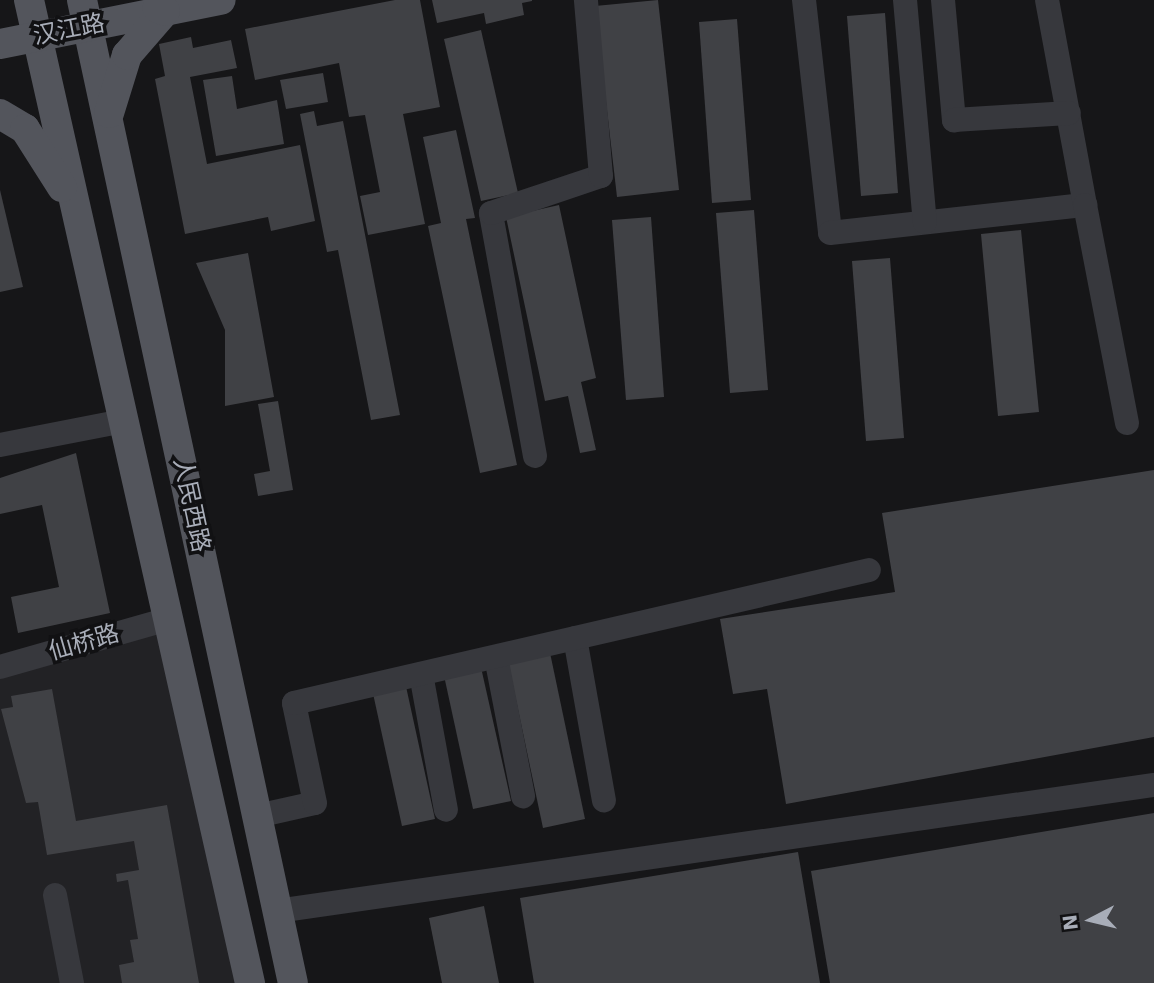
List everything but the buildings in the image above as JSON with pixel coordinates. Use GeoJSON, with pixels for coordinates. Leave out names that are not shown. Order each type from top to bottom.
{"type":"FeatureCollection","features":[{"type":"Feature","properties":{"kind":"main road","name":"人民西路"},"geometry":{"type":"LineString","coordinates":[[29,0],[250,983]]}},
{"type":"Feature","properties":{"kind":"main road","name":"汉江路"},"geometry":{"type":"LineString","coordinates":[[0,44],[38,36],[85,13],[221,0]]}},
{"type":"Feature","properties":{"kind":"main road"},"geometry":{"type":"LineString","coordinates":[[108,117],[127,55],[152,6]]}},
{"type":"Feature","properties":{"kind":"main road","name":"人民西路"},"geometry":{"type":"LineString","coordinates":[[85,13],[293,983]]}},
{"type":"Feature","properties":{"kind":"main road"},"geometry":{"type":"LineString","coordinates":[[0,114],[26,129],[73,204]]}},
{"type":"Feature","properties":{"kind":"street"},"geometry":{"type":"LineString","coordinates":[[535,456],[491,213],[601,176],[586,0]]}},
{"type":"Feature","properties":{"kind":"street"},"geometry":{"type":"LineString","coordinates":[[804,0],[830,233],[1085,205]]}},
{"type":"Feature","properties":{"kind":"street"},"geometry":{"type":"LineString","coordinates":[[905,0],[925,222]]}},
{"type":"Feature","properties":{"kind":"street"},"geometry":{"type":"LineString","coordinates":[[943,0],[954,120],[1069,113]]}},
{"type":"Feature","properties":{"kind":"street"},"geometry":{"type":"LineString","coordinates":[[1047,0],[1127,423]]}},
{"type":"Feature","properties":{"kind":"street"},"geometry":{"type":"LineString","coordinates":[[0,445],[123,421]]}},
{"type":"Feature","properties":{"kind":"street"},"geometry":{"type":"LineString","coordinates":[[257,816],[315,803],[295,703],[869,569]]}},
{"type":"Feature","properties":{"kind":"street","name":"仙桥路"},"geometry":{"type":"LineString","coordinates":[[0,667],[169,619]]}},
{"type":"Feature","properties":{"kind":"street"},"geometry":{"type":"LineString","coordinates":[[575,638],[604,800]]}},
{"type":"Feature","properties":{"kind":"street"},"geometry":{"type":"LineString","coordinates":[[496,657],[523,796]]}},
{"type":"Feature","properties":{"kind":"street"},"geometry":{"type":"LineString","coordinates":[[421,674],[446,810]]}},
{"type":"Feature","properties":{"kind":"street"},"geometry":{"type":"LineString","coordinates":[[277,911],[1154,785]]}},
{"type":"Feature","properties":{"kind":"street"},"geometry":{"type":"LineString","coordinates":[[55,895],[72,983]]}},
{"type":"Feature","properties":{"kind":"shaded area"},"geometry":{"type":"Polygon","coordinates":[[[168,619],[250,983],[0,983],[0,667],[168,619]]]}}]}
